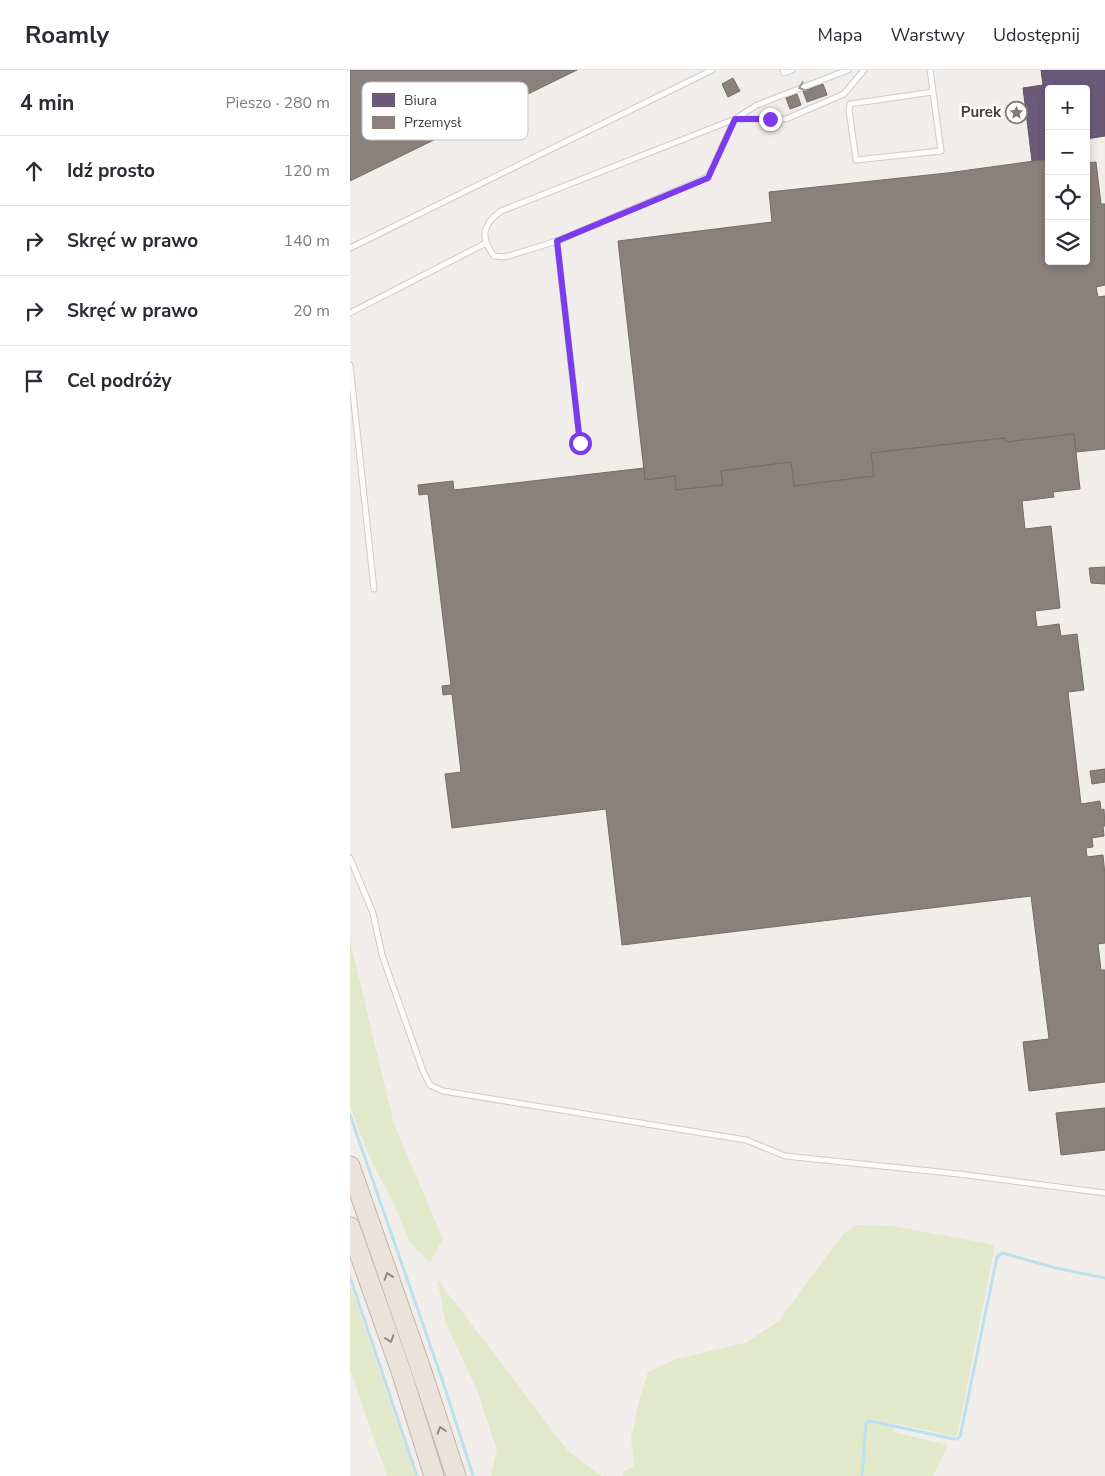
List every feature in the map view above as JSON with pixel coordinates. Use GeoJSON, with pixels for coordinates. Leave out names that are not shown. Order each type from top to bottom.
{"type":"FeatureCollection","features":[{"type":"Feature","properties":{"kind":"highway"},"geometry":{"type":"LineString","coordinates":[[350,1166],[421,1369],[456,1476]]}},
{"type":"Feature","properties":{"kind":"highway"},"geometry":{"type":"LineString","coordinates":[[350,1227],[402,1374],[434,1476]]}},
{"type":"Feature","properties":{"kind":"lane"},"geometry":{"type":"LineString","coordinates":[[350,248],[712,70]]}},
{"type":"Feature","properties":{"kind":"lane"},"geometry":{"type":"LineString","coordinates":[[783,70],[784,73],[792,70]]}},
{"type":"Feature","properties":{"kind":"lane"},"geometry":{"type":"LineString","coordinates":[[735,119],[708,178],[557,241],[505,257],[494,256],[484,239],[486,225],[492,217],[501,211],[735,119],[757,105],[848,70]]}},
{"type":"Feature","properties":{"kind":"lane"},"geometry":{"type":"LineString","coordinates":[[735,119],[786,118],[844,94],[864,70]]}},
{"type":"Feature","properties":{"kind":"lane"},"geometry":{"type":"LineString","coordinates":[[844,94],[850,104],[849,110],[856,160],[941,151],[930,70]]}},
{"type":"Feature","properties":{"kind":"lane"},"geometry":{"type":"LineString","coordinates":[[850,104],[933,92]]}},
{"type":"Feature","properties":{"kind":"lane"},"geometry":{"type":"LineString","coordinates":[[557,241],[580,443]]}},
{"type":"Feature","properties":{"kind":"lane"},"geometry":{"type":"LineString","coordinates":[[350,312],[486,243]]}},
{"type":"Feature","properties":{"kind":"lane"},"geometry":{"type":"LineString","coordinates":[[350,365],[353,414],[374,589]]}},
{"type":"Feature","properties":{"kind":"lane"},"geometry":{"type":"LineString","coordinates":[[350,858],[373,913],[382,954],[422,1071],[430,1085],[443,1091],[746,1140],[785,1156],[960,1174],[1105,1193]]}},
{"type":"Feature","properties":{"kind":"green space"},"geometry":{"type":"Polygon","coordinates":[[[350,941],[394,1124],[443,1239],[430,1262],[411,1244],[390,1196],[371,1161],[350,1107],[350,941]]]}},
{"type":"Feature","properties":{"kind":"green space"},"geometry":{"type":"Polygon","coordinates":[[[857,1225],[893,1226],[995,1245],[957,1437],[895,1423],[894,1432],[948,1445],[933,1476],[623,1476],[624,1471],[634,1466],[631,1438],[640,1397],[648,1372],[676,1359],[745,1343],[779,1321],[843,1234],[857,1225]]]}},
{"type":"Feature","properties":{"kind":"green space"},"geometry":{"type":"Polygon","coordinates":[[[437,1279],[568,1451],[602,1476],[491,1476],[497,1450],[477,1390],[446,1324],[437,1279]]]}},
{"type":"Feature","properties":{"kind":"green space"},"geometry":{"type":"Polygon","coordinates":[[[350,1285],[415,1476],[387,1476],[350,1369],[350,1285]]]}},
{"type":"Feature","properties":{"kind":"building: Biura"},"geometry":{"type":"Polygon","coordinates":[[[1041,70],[1105,70],[1105,136],[1090,138],[1090,85],[1045,85],[1045,159],[1032,161],[1023,88],[1043,85],[1041,70]]]}},
{"type":"Feature","properties":{"kind":"building: Przemysł"},"geometry":{"type":"Polygon","coordinates":[[[350,70],[577,70],[528,94],[528,82],[362,82],[362,140],[434,140],[350,181],[350,70]]]}},
{"type":"Feature","properties":{"kind":"building: Przemysł"},"geometry":{"type":"Polygon","coordinates":[[[733,78],[740,91],[728,97],[722,84],[733,78]]]}},
{"type":"Feature","properties":{"kind":"building: Przemysł"},"geometry":{"type":"Polygon","coordinates":[[[823,84],[827,95],[807,102],[803,91],[823,84]]]}},
{"type":"Feature","properties":{"kind":"building: Przemysł"},"geometry":{"type":"Polygon","coordinates":[[[797,94],[801,105],[790,109],[786,98],[797,94]]]}},
{"type":"Feature","properties":{"kind":"building: Przemysł"},"geometry":{"type":"Polygon","coordinates":[[[1045,160],[1045,265],[1090,265],[1090,163],[1096,162],[1101,204],[1105,204],[1105,285],[1096,287],[1098,297],[1105,296],[1105,449],[1076,452],[1074,434],[1006,442],[1005,438],[871,453],[874,476],[794,486],[791,462],[721,471],[723,485],[676,490],[675,476],[645,480],[618,241],[772,222],[769,192],[947,173],[1045,160]]]}},
{"type":"Feature","properties":{"kind":"building: Przemysł"},"geometry":{"type":"Polygon","coordinates":[[[1074,434],[1080,489],[1053,492],[1054,497],[1022,501],[1025,529],[1051,526],[1060,608],[1035,611],[1037,627],[1059,624],[1061,636],[1077,634],[1084,690],[1068,692],[1081,804],[1100,801],[1101,810],[1104,809],[1104,836],[1092,838],[1093,847],[1086,848],[1087,857],[1103,855],[1105,875],[1105,943],[1098,944],[1101,970],[1105,970],[1105,1082],[1029,1091],[1023,1042],[1049,1039],[1031,896],[622,945],[606,809],[452,828],[445,774],[461,772],[452,694],[443,695],[442,686],[451,685],[428,494],[419,495],[418,485],[453,481],[454,490],[644,468],[645,480],[675,476],[676,490],[723,485],[721,471],[791,462],[794,486],[874,476],[871,453],[1005,438],[1006,442],[1074,434]]]}},
{"type":"Feature","properties":{"kind":"building: Przemysł"},"geometry":{"type":"Polygon","coordinates":[[[1105,567],[1105,584],[1091,583],[1089,568],[1105,567]]]}},
{"type":"Feature","properties":{"kind":"building: Przemysł"},"geometry":{"type":"Polygon","coordinates":[[[1105,769],[1105,782],[1092,784],[1090,771],[1105,769]]]}},
{"type":"Feature","properties":{"kind":"building: Przemysł"},"geometry":{"type":"Polygon","coordinates":[[[1105,1108],[1105,1150],[1061,1155],[1056,1113],[1105,1108]]]}},
{"type":"Feature","properties":{"kind":"waterway"},"geometry":{"type":"LineString","coordinates":[[350,1115],[445,1388],[473,1476]]}},
{"type":"Feature","properties":{"kind":"waterway"},"geometry":{"type":"LineString","coordinates":[[862,1476],[866,1423],[870,1421],[949,1438],[957,1439],[960,1437],[997,1257],[1002,1253],[1056,1268],[1105,1278]]}},
{"type":"Feature","properties":{"kind":"waterway"},"geometry":{"type":"LineString","coordinates":[[350,1277],[417,1476]]}},
{"type":"Feature","properties":{"kind":"place","name":"Purek"},"geometry":{"type":"Point","coordinates":[1017,112]}},
{"type":"Feature","properties":{"kind":"route"},"geometry":{"type":"LineString","coordinates":[[580,443],[557,241],[708,178],[735,119],[770,119]]}}]}
